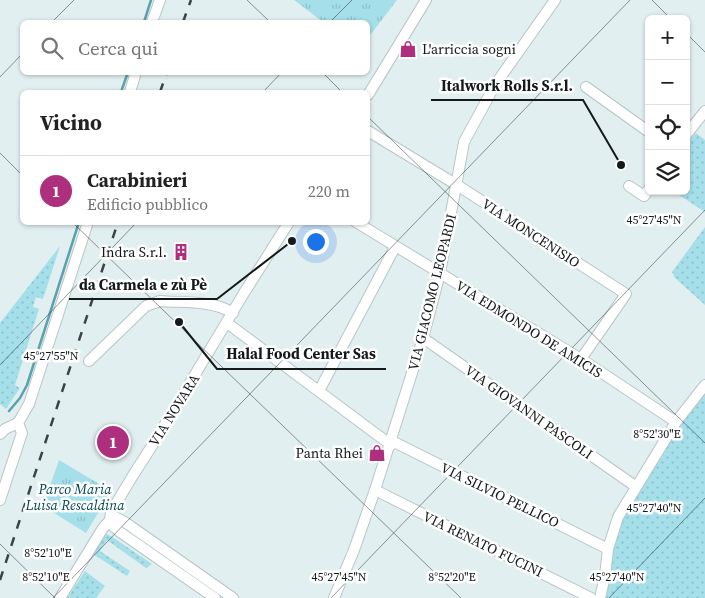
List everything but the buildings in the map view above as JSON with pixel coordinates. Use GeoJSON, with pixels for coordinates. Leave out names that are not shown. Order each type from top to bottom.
{"type":"FeatureCollection","features":[{"type":"Feature","properties":{"kind":"street"},"geometry":{"type":"LineString","coordinates":[[153,20],[160,0]]}},
{"type":"Feature","properties":{"kind":"street"},"geometry":{"type":"LineString","coordinates":[[370,92],[426,0]]}},
{"type":"Feature","properties":{"kind":"street","name":"VIA GIACOMO LEOPARDI"},"geometry":{"type":"LineString","coordinates":[[334,598],[354,550],[375,490],[423,338],[440,273],[464,142],[495,85],[555,0]]}},
{"type":"Feature","properties":{"kind":"street"},"geometry":{"type":"LineString","coordinates":[[131,90],[135,75]]}},
{"type":"Feature","properties":{"kind":"street"},"geometry":{"type":"LineString","coordinates":[[586,87],[645,129]]}},
{"type":"Feature","properties":{"kind":"street"},"geometry":{"type":"LineString","coordinates":[[690,130],[705,110]]}},
{"type":"Feature","properties":{"kind":"street","name":"VIA MONCENISIO"},"geometry":{"type":"LineString","coordinates":[[370,132],[457,185],[626,294],[581,359]]}},
{"type":"Feature","properties":{"kind":"street"},"geometry":{"type":"LineString","coordinates":[[629,186],[644,196],[645,195]]}},
{"type":"Feature","properties":{"kind":"street"},"geometry":{"type":"LineString","coordinates":[[0,434],[5,429],[18,424],[29,404],[87,225]]}},
{"type":"Feature","properties":{"kind":"street","name":"VIA NOVARA"},"geometry":{"type":"LineString","coordinates":[[60,598],[286,225]]}},
{"type":"Feature","properties":{"kind":"street","name":"VIA EDMONDO DE AMICIS"},"geometry":{"type":"LineString","coordinates":[[361,225],[581,359],[676,422]]}},
{"type":"Feature","properties":{"kind":"street"},"geometry":{"type":"LineString","coordinates":[[319,391],[395,247]]}},
{"type":"Feature","properties":{"kind":"street"},"geometry":{"type":"LineString","coordinates":[[89,361],[146,306],[152,303],[160,301],[210,305],[226,308],[233,313]]}},
{"type":"Feature","properties":{"kind":"street","name":"VIA SILVIO PELLICO"},"geometry":{"type":"LineString","coordinates":[[227,323],[391,443],[608,549]]}},
{"type":"Feature","properties":{"kind":"street","name":"VIA GIOVANNI PASCOLI"},"geometry":{"type":"LineString","coordinates":[[423,338],[635,486]]}},
{"type":"Feature","properties":{"kind":"street"},"geometry":{"type":"LineString","coordinates":[[600,598],[608,549],[618,517],[635,486],[676,422],[705,386]]}},
{"type":"Feature","properties":{"kind":"street"},"geometry":{"type":"LineString","coordinates":[[0,500],[22,434],[18,424]]}},
{"type":"Feature","properties":{"kind":"street","name":"VIA RENATO FUCINI"},"geometry":{"type":"LineString","coordinates":[[375,490],[591,598]]}},
{"type":"Feature","properties":{"kind":"street"},"geometry":{"type":"LineString","coordinates":[[110,517],[126,523],[213,592],[233,598]]}},
{"type":"Feature","properties":{"kind":"green space"},"geometry":{"type":"Polygon","coordinates":[[[294,0],[397,0],[370,35],[370,20],[320,20],[294,0]]]}},
{"type":"Feature","properties":{"kind":"green space"},"geometry":{"type":"Polygon","coordinates":[[[696,133],[705,140],[705,212],[679,195],[690,195],[690,140],[696,133]]]}},
{"type":"Feature","properties":{"kind":"green space"},"geometry":{"type":"Polygon","coordinates":[[[705,227],[705,305],[674,277],[672,272],[705,227]]]}},
{"type":"Feature","properties":{"kind":"green space"},"geometry":{"type":"Polygon","coordinates":[[[60,246],[43,299],[36,297],[33,307],[39,309],[15,385],[20,388],[6,409],[0,404],[0,323],[60,246]]]}},
{"type":"Feature","properties":{"kind":"green space"},"geometry":{"type":"Polygon","coordinates":[[[705,391],[705,598],[605,598],[610,556],[623,513],[676,427],[705,391]]]}},
{"type":"Feature","properties":{"kind":"green space","name":"Parco Maria Luisa Rescaldina"},"geometry":{"type":"Polygon","coordinates":[[[59,460],[106,488],[104,492],[109,495],[86,533],[43,506],[59,460]]]}},
{"type":"Feature","properties":{"kind":"green space"},"geometry":{"type":"Polygon","coordinates":[[[106,534],[152,564],[146,568],[107,540],[100,551],[130,571],[127,576],[93,554],[106,534]]]}},
{"type":"Feature","properties":{"kind":"green space"},"geometry":{"type":"Polygon","coordinates":[[[85,571],[105,586],[96,598],[67,598],[85,571]]]}},
{"type":"Feature","properties":{"kind":"waterway"},"geometry":{"type":"LineString","coordinates":[[145,20],[151,0]]}},
{"type":"Feature","properties":{"kind":"waterway"},"geometry":{"type":"LineString","coordinates":[[122,90],[127,75]]}},
{"type":"Feature","properties":{"kind":"waterway"},"geometry":{"type":"LineString","coordinates":[[9,411],[20,398],[27,385],[78,225]]}},
{"type":"Feature","properties":{"kind":"railway"},"geometry":{"type":"LineString","coordinates":[[184,20],[191,0]]}},
{"type":"Feature","properties":{"kind":"railway"},"geometry":{"type":"LineString","coordinates":[[161,90],[166,75]]}},
{"type":"Feature","properties":{"kind":"railway"},"geometry":{"type":"LineString","coordinates":[[0,580],[117,225]]}},
{"type":"Feature","properties":{"kind":"place","name":"L'arriccia sogni"},"geometry":{"type":"Point","coordinates":[408,49]}},
{"type":"Feature","properties":{"kind":"place","name":"Italwork Rolls S.r.l."},"geometry":{"type":"Point","coordinates":[621,165]}},
{"type":"Feature","properties":{"kind":"place","name":"da Carmela e zù Pè"},"geometry":{"type":"Point","coordinates":[292,241]}},
{"type":"Feature","properties":{"kind":"place","name":"Indra S.r.l."},"geometry":{"type":"Point","coordinates":[181,252]}},
{"type":"Feature","properties":{"kind":"place","name":"Halal Food Center Sas"},"geometry":{"type":"Point","coordinates":[179,322]}},
{"type":"Feature","properties":{"kind":"place","name":"Carabinieri"},"geometry":{"type":"Point","coordinates":[113,442]}},
{"type":"Feature","properties":{"kind":"place","name":"Panta Rhei"},"geometry":{"type":"Point","coordinates":[377,453]}}]}
